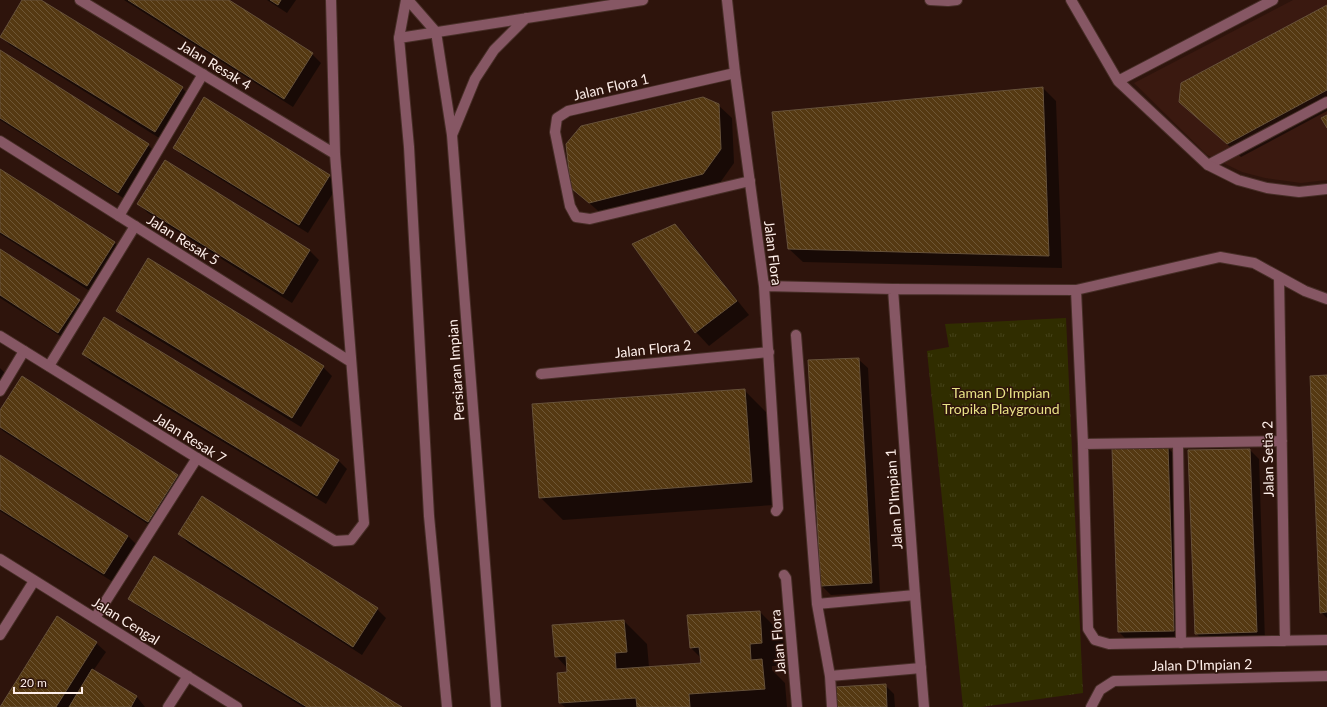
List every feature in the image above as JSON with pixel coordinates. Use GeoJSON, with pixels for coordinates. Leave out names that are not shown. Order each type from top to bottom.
{"type":"FeatureCollection","features":[{"type":"Feature","properties":{"kind":"street","name":"Jalan Resak 4"},"geometry":{"type":"LineString","coordinates":[[80,0],[335,154]]}},
{"type":"Feature","properties":{"kind":"street"},"geometry":{"type":"LineString","coordinates":[[331,0],[335,154],[351,362]]}},
{"type":"Feature","properties":{"kind":"street"},"geometry":{"type":"LineString","coordinates":[[407,0],[436,32]]}},
{"type":"Feature","properties":{"kind":"street"},"geometry":{"type":"LineString","coordinates":[[407,0],[399,38],[409,147],[429,516],[447,707]]}},
{"type":"Feature","properties":{"kind":"street"},"geometry":{"type":"LineString","coordinates":[[399,38],[643,0]]}},
{"type":"Feature","properties":{"kind":"street","name":"Jalan Flora"},"geometry":{"type":"LineString","coordinates":[[728,0],[735,73],[764,286],[778,508],[776,512]]}},
{"type":"Feature","properties":{"kind":"street"},"geometry":{"type":"LineString","coordinates":[[930,0],[957,0]]}},
{"type":"Feature","properties":{"kind":"street"},"geometry":{"type":"LineString","coordinates":[[1071,0],[1118,81],[1208,165],[1238,180],[1266,188],[1300,192],[1327,189]]}},
{"type":"Feature","properties":{"kind":"street"},"geometry":{"type":"LineString","coordinates":[[1118,81],[1273,0]]}},
{"type":"Feature","properties":{"kind":"street"},"geometry":{"type":"LineString","coordinates":[[452,135],[475,79],[494,50],[526,18]]}},
{"type":"Feature","properties":{"kind":"street","name":"Persiaran Impian"},"geometry":{"type":"LineString","coordinates":[[436,32],[452,135],[496,707]]}},
{"type":"Feature","properties":{"kind":"street","name":"Jalan Flora 1"},"geometry":{"type":"LineString","coordinates":[[735,73],[568,111],[557,118],[554,132],[570,206],[576,217],[590,219],[750,182]]}},
{"type":"Feature","properties":{"kind":"street"},"geometry":{"type":"LineString","coordinates":[[119,216],[203,74]]}},
{"type":"Feature","properties":{"kind":"street"},"geometry":{"type":"LineString","coordinates":[[1208,165],[1327,102]]}},
{"type":"Feature","properties":{"kind":"street","name":"Jalan Resak 5"},"geometry":{"type":"LineString","coordinates":[[0,141],[351,362]]}},
{"type":"Feature","properties":{"kind":"street"},"geometry":{"type":"LineString","coordinates":[[49,366],[135,226]]}},
{"type":"Feature","properties":{"kind":"street"},"geometry":{"type":"LineString","coordinates":[[764,286],[893,289],[1076,290],[1220,257],[1254,263],[1305,290],[1327,299]]}},
{"type":"Feature","properties":{"kind":"street","name":"Jalan Setia 2"},"geometry":{"type":"LineString","coordinates":[[1279,277],[1285,641]]}},
{"type":"Feature","properties":{"kind":"street","name":"Jalan D'Impian 1"},"geometry":{"type":"LineString","coordinates":[[893,289],[924,707]]}},
{"type":"Feature","properties":{"kind":"street"},"geometry":{"type":"LineString","coordinates":[[1076,290],[1083,444],[1088,629],[1095,640],[1109,644],[1327,640]]}},
{"type":"Feature","properties":{"kind":"street"},"geometry":{"type":"LineString","coordinates":[[796,335],[817,604],[830,676],[832,707]]}},
{"type":"Feature","properties":{"kind":"street","name":"Jalan Resak 7"},"geometry":{"type":"LineString","coordinates":[[0,336],[197,458],[335,541],[351,540],[364,523],[351,362]]}},
{"type":"Feature","properties":{"kind":"street"},"geometry":{"type":"LineString","coordinates":[[0,391],[24,351]]}},
{"type":"Feature","properties":{"kind":"street","name":"Jalan Flora 2"},"geometry":{"type":"LineString","coordinates":[[541,374],[769,352]]}},
{"type":"Feature","properties":{"kind":"street"},"geometry":{"type":"LineString","coordinates":[[1083,444],[1282,441]]}},
{"type":"Feature","properties":{"kind":"street"},"geometry":{"type":"LineString","coordinates":[[1178,442],[1181,643]]}},
{"type":"Feature","properties":{"kind":"street"},"geometry":{"type":"LineString","coordinates":[[95,618],[197,458]]}},
{"type":"Feature","properties":{"kind":"street","name":"Jalan Cengal"},"geometry":{"type":"LineString","coordinates":[[0,559],[237,707]]}},
{"type":"Feature","properties":{"kind":"street","name":"Jalan Flora"},"geometry":{"type":"LineString","coordinates":[[784,575],[786,578],[797,707]]}},
{"type":"Feature","properties":{"kind":"street"},"geometry":{"type":"LineString","coordinates":[[0,635],[34,581]]}},
{"type":"Feature","properties":{"kind":"street"},"geometry":{"type":"LineString","coordinates":[[817,604],[915,595]]}},
{"type":"Feature","properties":{"kind":"street"},"geometry":{"type":"LineString","coordinates":[[830,676],[921,668]]}},
{"type":"Feature","properties":{"kind":"street"},"geometry":{"type":"LineString","coordinates":[[168,707],[188,676]]}},
{"type":"Feature","properties":{"kind":"street","name":"Jalan D'Impian 2"},"geometry":{"type":"LineString","coordinates":[[1091,707],[1100,690],[1114,681],[1327,676]]}},
{"type":"Feature","properties":{"kind":"shaded area"},"geometry":{"type":"Polygon","coordinates":[[[1293,0],[1327,0],[1327,180],[1301,183],[1265,178],[1242,172],[1207,155],[1134,83],[1293,0]]]}},
{"type":"Feature","properties":{"kind":"green space","name":"Taman D'Impian Tropika Playground"},"geometry":{"type":"Polygon","coordinates":[[[1066,318],[1083,693],[981,707],[963,707],[927,351],[949,347],[945,324],[1066,318]]]}},
{"type":"Feature","properties":{"kind":"building"},"geometry":{"type":"Polygon","coordinates":[[[22,0],[41,0],[183,87],[155,132],[0,37],[22,0]]]}},
{"type":"Feature","properties":{"kind":"building"},"geometry":{"type":"Polygon","coordinates":[[[128,0],[229,0],[313,53],[284,99],[128,0]]]}},
{"type":"Feature","properties":{"kind":"building"},"geometry":{"type":"Polygon","coordinates":[[[270,0],[281,0],[278,5],[270,0]]]}},
{"type":"Feature","properties":{"kind":"building"},"geometry":{"type":"Polygon","coordinates":[[[1327,5],[1327,90],[1227,144],[1179,102],[1181,83],[1327,5]]]}},
{"type":"Feature","properties":{"kind":"building"},"geometry":{"type":"Polygon","coordinates":[[[0,50],[149,144],[118,193],[0,118],[0,50]]]}},
{"type":"Feature","properties":{"kind":"building"},"geometry":{"type":"Polygon","coordinates":[[[1043,87],[1049,256],[788,249],[772,112],[1043,87]]]}},
{"type":"Feature","properties":{"kind":"building"},"geometry":{"type":"Polygon","coordinates":[[[204,97],[330,175],[299,225],[173,148],[204,97]]]}},
{"type":"Feature","properties":{"kind":"building"},"geometry":{"type":"Polygon","coordinates":[[[703,97],[719,104],[721,149],[703,174],[589,203],[571,188],[566,144],[581,126],[703,97]]]}},
{"type":"Feature","properties":{"kind":"building"},"geometry":{"type":"Polygon","coordinates":[[[1327,115],[1327,128],[1321,118],[1327,115]]]}},
{"type":"Feature","properties":{"kind":"building"},"geometry":{"type":"Polygon","coordinates":[[[165,160],[310,250],[283,294],[137,204],[165,160]]]}},
{"type":"Feature","properties":{"kind":"building"},"geometry":{"type":"Polygon","coordinates":[[[0,169],[115,242],[87,286],[0,232],[0,169]]]}},
{"type":"Feature","properties":{"kind":"building"},"geometry":{"type":"Polygon","coordinates":[[[675,224],[737,301],[695,333],[632,244],[675,224]]]}},
{"type":"Feature","properties":{"kind":"building"},"geometry":{"type":"Polygon","coordinates":[[[0,249],[80,300],[58,333],[0,295],[0,249]]]}},
{"type":"Feature","properties":{"kind":"building"},"geometry":{"type":"Polygon","coordinates":[[[148,258],[324,366],[292,418],[116,311],[148,258]]]}},
{"type":"Feature","properties":{"kind":"building"},"geometry":{"type":"Polygon","coordinates":[[[104,317],[339,460],[317,496],[82,354],[104,317]]]}},
{"type":"Feature","properties":{"kind":"building"},"geometry":{"type":"Polygon","coordinates":[[[859,358],[872,583],[821,586],[808,360],[859,358]]]}},
{"type":"Feature","properties":{"kind":"building"},"geometry":{"type":"Polygon","coordinates":[[[1327,375],[1327,612],[1320,613],[1310,376],[1327,375]]]}},
{"type":"Feature","properties":{"kind":"building"},"geometry":{"type":"Polygon","coordinates":[[[22,376],[178,475],[148,522],[0,427],[0,410],[22,376]]]}},
{"type":"Feature","properties":{"kind":"building"},"geometry":{"type":"Polygon","coordinates":[[[745,389],[752,482],[539,498],[532,404],[745,389]]]}},
{"type":"Feature","properties":{"kind":"building"},"geometry":{"type":"Polygon","coordinates":[[[1168,447],[1174,631],[1118,632],[1112,448],[1168,447]]]}},
{"type":"Feature","properties":{"kind":"building"},"geometry":{"type":"Polygon","coordinates":[[[1250,449],[1257,632],[1195,634],[1188,450],[1250,449]]]}},
{"type":"Feature","properties":{"kind":"building"},"geometry":{"type":"Polygon","coordinates":[[[0,455],[128,536],[104,574],[0,509],[0,455]]]}},
{"type":"Feature","properties":{"kind":"building"},"geometry":{"type":"Polygon","coordinates":[[[202,496],[378,608],[353,647],[178,534],[202,496]]]}},
{"type":"Feature","properties":{"kind":"building"},"geometry":{"type":"Polygon","coordinates":[[[154,556],[402,707],[307,707],[128,599],[154,556]]]}},
{"type":"Feature","properties":{"kind":"building"},"geometry":{"type":"Polygon","coordinates":[[[760,611],[762,643],[750,644],[751,660],[762,659],[765,689],[689,694],[690,707],[637,707],[636,698],[559,703],[557,673],[567,672],[566,656],[555,657],[552,625],[624,620],[627,652],[615,653],[616,669],[701,663],[699,647],[690,648],[687,615],[760,611]]]}},
{"type":"Feature","properties":{"kind":"building"},"geometry":{"type":"Polygon","coordinates":[[[57,616],[97,642],[56,707],[0,707],[57,616]]]}},
{"type":"Feature","properties":{"kind":"building"},"geometry":{"type":"Polygon","coordinates":[[[92,669],[137,696],[131,707],[69,707],[92,669]]]}},
{"type":"Feature","properties":{"kind":"building"},"geometry":{"type":"Polygon","coordinates":[[[886,684],[887,707],[836,707],[835,687],[886,684]]]}}]}
